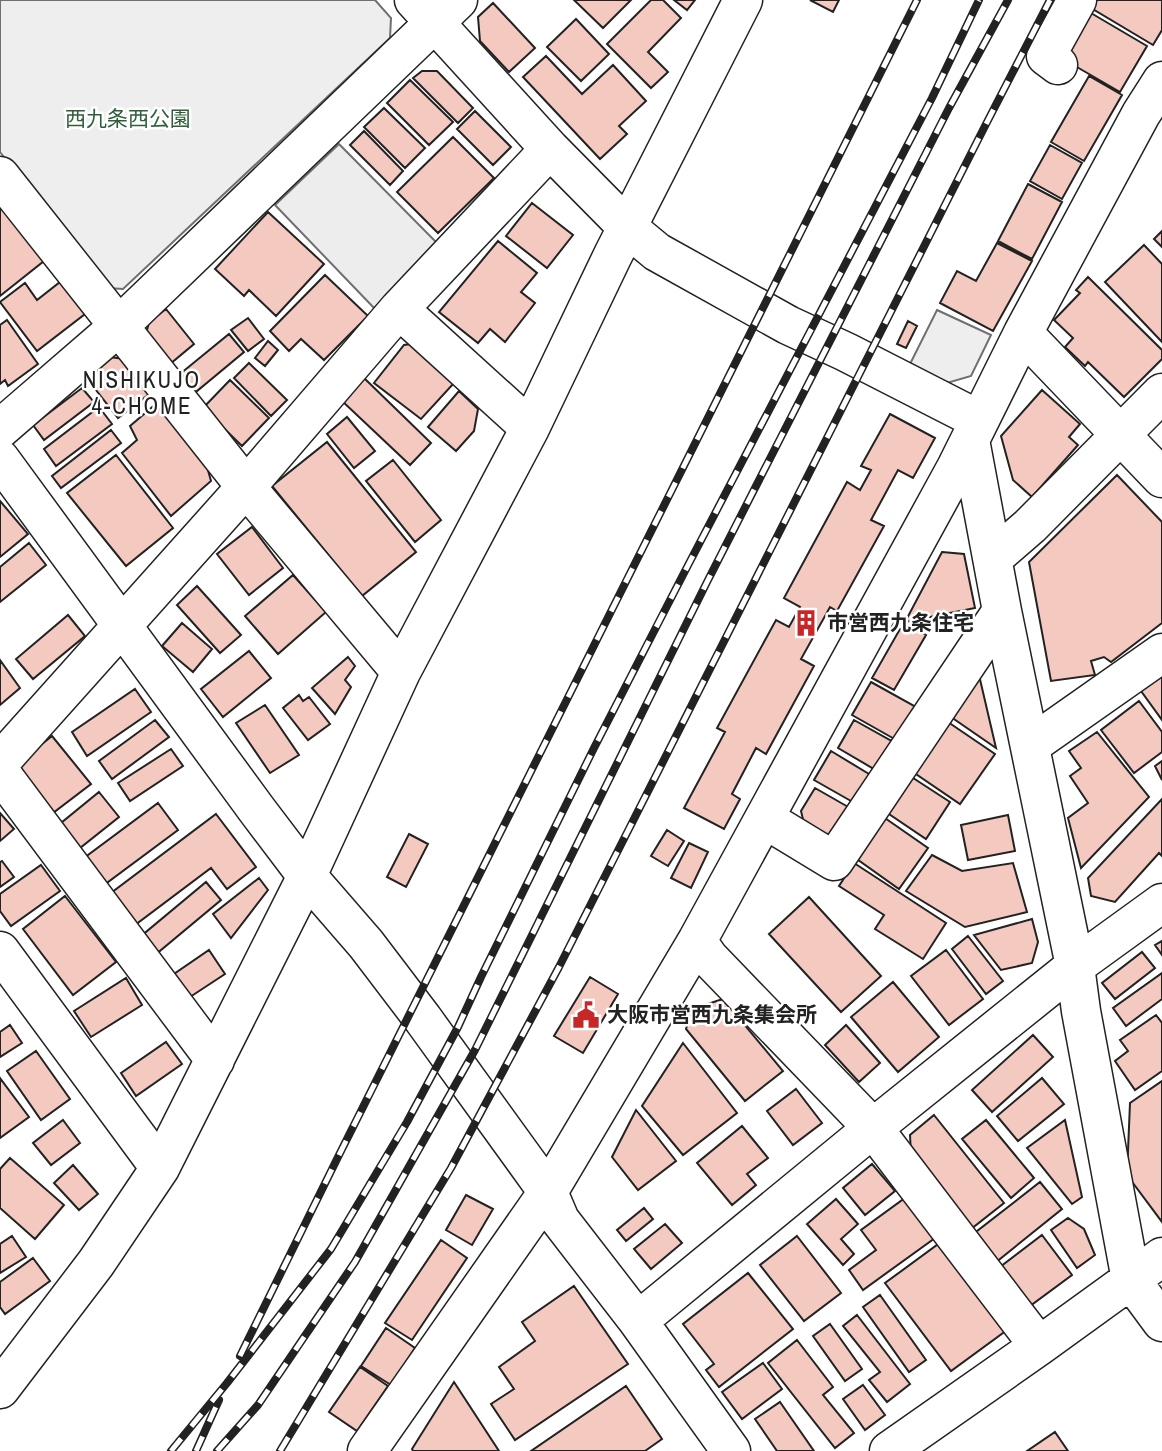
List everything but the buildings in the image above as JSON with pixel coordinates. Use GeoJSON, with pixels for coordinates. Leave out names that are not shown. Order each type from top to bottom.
{"type":"FeatureCollection","features":[{"type":"Feature","properties":{"kind":"street"},"geometry":{"type":"LineString","coordinates":[[5,1368],[96,1263],[160,1168],[307,876],[401,672],[530,428],[613,255],[743,0]]}},
{"type":"Feature","properties":{"kind":"street"},"geometry":{"type":"LineString","coordinates":[[1058,65],[1046,56],[1077,0]]}},
{"type":"Feature","properties":{"kind":"street"},"geometry":{"type":"LineString","coordinates":[[0,429],[119,326],[435,7],[550,149],[628,228],[657,252],[974,430]]}},
{"type":"Feature","properties":{"kind":"street"},"geometry":{"type":"LineString","coordinates":[[376,1447],[548,1192],[697,941],[974,430],[1141,114],[1162,81]]}},
{"type":"Feature","properties":{"kind":"street"},"geometry":{"type":"LineString","coordinates":[[0,762],[246,487],[399,309],[550,149]]}},
{"type":"Feature","properties":{"kind":"street"},"geometry":{"type":"LineString","coordinates":[[0,177],[246,487],[401,672]]}},
{"type":"Feature","properties":{"kind":"street"},"geometry":{"type":"LineString","coordinates":[[399,309],[530,428]]}},
{"type":"Feature","properties":{"kind":"street"},"geometry":{"type":"LineString","coordinates":[[1023,333],[1162,478]]}},
{"type":"Feature","properties":{"kind":"street"},"geometry":{"type":"LineString","coordinates":[[993,558],[1030,526],[1162,393]]}},
{"type":"Feature","properties":{"kind":"street"},"geometry":{"type":"LineString","coordinates":[[974,430],[1002,611],[1076,966],[1081,1011],[1131,1279],[1162,1322]]}},
{"type":"Feature","properties":{"kind":"street"},"geometry":{"type":"LineString","coordinates":[[0,459],[257,810],[423,1019],[548,1192],[560,1220],[638,1321],[731,1451]]}},
{"type":"Feature","properties":{"kind":"street"},"geometry":{"type":"LineString","coordinates":[[765,819],[834,861],[1002,611]]}},
{"type":"Feature","properties":{"kind":"street"},"geometry":{"type":"LineString","coordinates":[[1031,745],[1162,653]]}},
{"type":"Feature","properties":{"kind":"street"},"geometry":{"type":"LineString","coordinates":[[0,772],[215,1060]]}},
{"type":"Feature","properties":{"kind":"street"},"geometry":{"type":"LineString","coordinates":[[638,1321],[1076,966],[1162,903]]}},
{"type":"Feature","properties":{"kind":"street"},"geometry":{"type":"LineString","coordinates":[[697,941],[709,958],[873,1128],[1039,1346]]}},
{"type":"Feature","properties":{"kind":"street"},"geometry":{"type":"LineString","coordinates":[[0,951],[160,1168]]}},
{"type":"Feature","properties":{"kind":"street"},"geometry":{"type":"LineString","coordinates":[[889,1451],[1162,1257]]}},
{"type":"Feature","properties":{"kind":"green space","name":"西九条西公園"},"geometry":{"type":"Polygon","coordinates":[[[0,0],[375,0],[391,18],[390,38],[123,289],[108,288],[0,152],[0,0]]]}},
{"type":"Feature","properties":{"kind":"green space"},"geometry":{"type":"Polygon","coordinates":[[[937,310],[991,335],[971,376],[947,383],[910,364],[937,310]]]}},
{"type":"Feature","properties":{"kind":"shaded area"},"geometry":{"type":"Polygon","coordinates":[[[339,144],[437,243],[375,309],[275,205],[339,144]]]}},
{"type":"Feature","properties":{"kind":"railway"},"geometry":{"type":"LineString","coordinates":[[240,1356],[917,0]]}},
{"type":"Feature","properties":{"kind":"railway"},"geometry":{"type":"LineString","coordinates":[[171,1451],[331,1249],[407,1122],[458,1027],[594,748],[932,98],[979,0]]}},
{"type":"Feature","properties":{"kind":"railway"},"geometry":{"type":"LineString","coordinates":[[217,1451],[258,1405],[355,1262],[475,1050],[707,582],[949,108],[1008,0]]}},
{"type":"Feature","properties":{"kind":"railway"},"geometry":{"type":"LineString","coordinates":[[280,1451],[451,1168],[559,967],[1050,0]]}},
{"type":"Feature","properties":{"kind":"railway"},"geometry":{"type":"LineString","coordinates":[[196,1451],[219,1400]]}},
{"type":"Feature","properties":{"kind":"place","name":"市営西九条住宅"},"geometry":{"type":"Point","coordinates":[806,623]}},
{"type":"Feature","properties":{"kind":"place","name":"大阪市営西九条集会所"},"geometry":{"type":"Point","coordinates":[586,1015]}},
{"type":"Feature","properties":{"kind":"district","name":"NISHIKUJO 4-CHOME"},"geometry":{"type":"Point","coordinates":[142,393]}}]}
